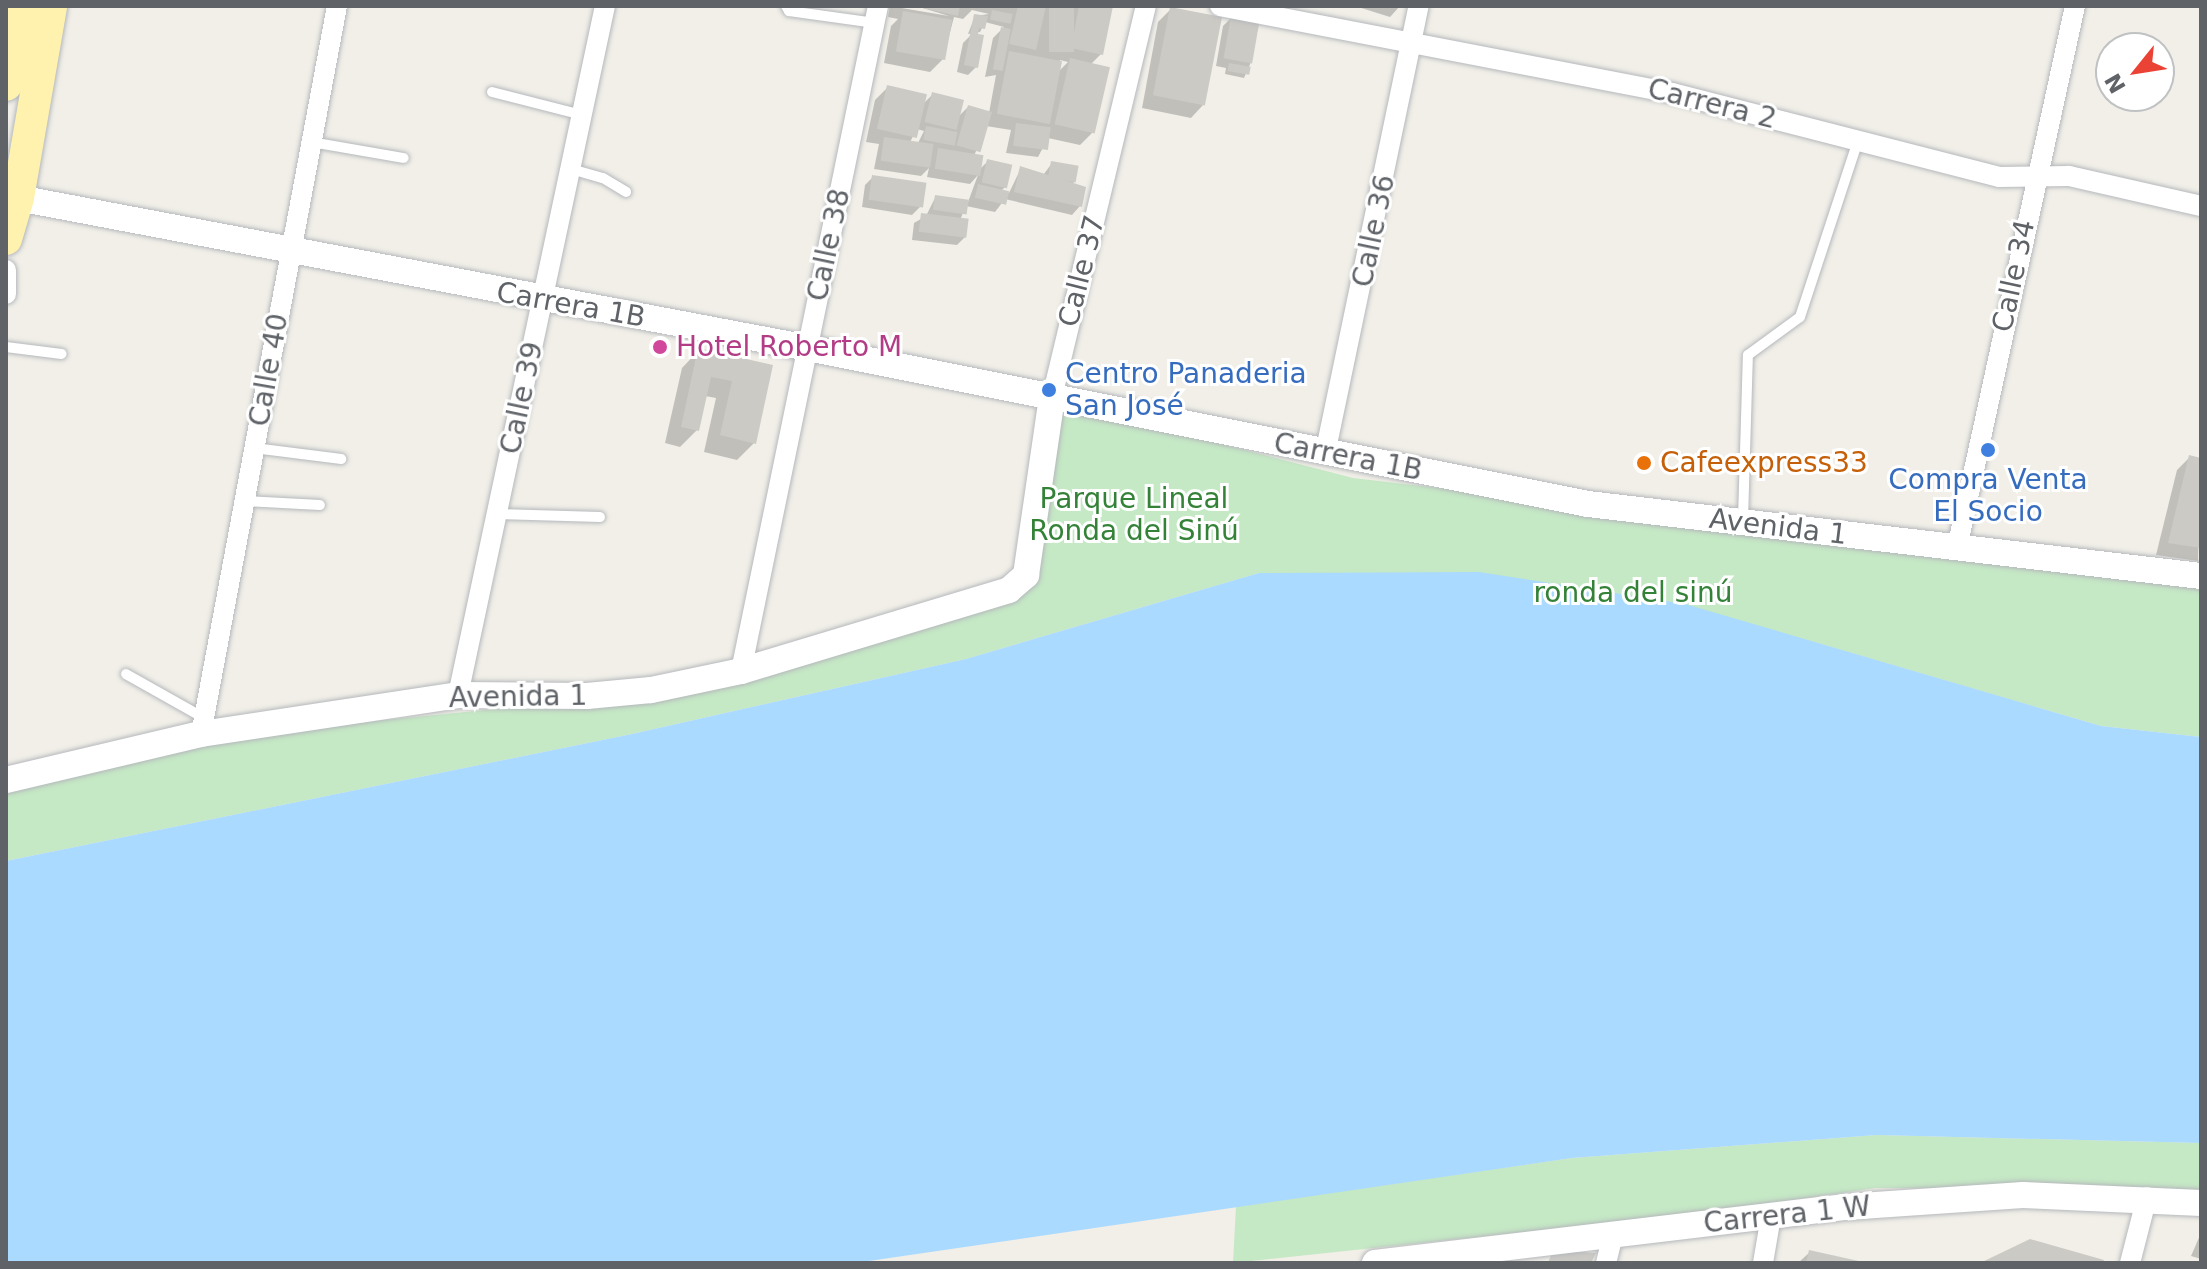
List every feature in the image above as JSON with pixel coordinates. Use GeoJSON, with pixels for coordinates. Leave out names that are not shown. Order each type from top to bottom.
{"type":"FeatureCollection","features":[{"type":"Feature","properties":{"kind":"main road"},"geometry":{"type":"LineString","coordinates":[[6,85],[20,6]]}},
{"type":"Feature","properties":{"kind":"main road"},"geometry":{"type":"LineString","coordinates":[[6,239],[18,198],[51,6]]}},
{"type":"Feature","properties":{"kind":"street","name":"Calle 40"},"geometry":{"type":"LineString","coordinates":[[203,726],[337,6]]}},
{"type":"Feature","properties":{"kind":"street","name":"Calle 39"},"geometry":{"type":"LineString","coordinates":[[458,695],[605,6]]}},
{"type":"Feature","properties":{"kind":"street","name":"Calle 37"},"geometry":{"type":"LineString","coordinates":[[1022,584],[1052,397],[1146,6]]}},
{"type":"Feature","properties":{"kind":"street","name":"Carrera 2"},"geometry":{"type":"LineString","coordinates":[[1220,6],[1412,40],[1672,93],[1999,177],[2069,176],[2201,206]]}},
{"type":"Feature","properties":{"kind":"street","name":"Calle 36"},"geometry":{"type":"LineString","coordinates":[[1325,454],[1419,6]]}},
{"type":"Feature","properties":{"kind":"street","name":"Calle 34"},"geometry":{"type":"LineString","coordinates":[[1957,548],[2035,178],[2075,6]]}},
{"type":"Feature","properties":{"kind":"street","name":"Calle 38"},"geometry":{"type":"LineString","coordinates":[[741,671],[876,15]]}},
{"type":"Feature","properties":{"kind":"street","name":"Carrera 1B"},"geometry":{"type":"LineString","coordinates":[[18,198],[290,254],[808,348],[1325,454],[1453,477]]}},
{"type":"Feature","properties":{"kind":"street"},"geometry":{"type":"LineString","coordinates":[[6,270],[6,294]]}},
{"type":"Feature","properties":{"kind":"street","name":"Avenida 1"},"geometry":{"type":"LineString","coordinates":[[1453,477],[1588,504],[2201,576]]}},
{"type":"Feature","properties":{"kind":"street","name":"Avenida 1"},"geometry":{"type":"LineString","coordinates":[[6,780],[203,726],[458,695],[587,696],[651,690],[741,671],[1022,584]]}},
{"type":"Feature","properties":{"kind":"street","name":"Carrera 1 W"},"geometry":{"type":"LineString","coordinates":[[1375,1263],[1771,1216],[2023,1195],[2147,1197],[2201,1203]]}},
{"type":"Feature","properties":{"kind":"street"},"geometry":{"type":"LineString","coordinates":[[2130,1263],[2147,1197]]}},
{"type":"Feature","properties":{"kind":"street"},"geometry":{"type":"LineString","coordinates":[[1763,1263],[1771,1216]]}},
{"type":"Feature","properties":{"kind":"street"},"geometry":{"type":"LineString","coordinates":[[1606,1263],[1613,1235]]}},
{"type":"Feature","properties":{"kind":"lane"},"geometry":{"type":"LineString","coordinates":[[786,6],[876,15]]}},
{"type":"Feature","properties":{"kind":"lane"},"geometry":{"type":"LineString","coordinates":[[492,92],[582,115]]}},
{"type":"Feature","properties":{"kind":"lane"},"geometry":{"type":"LineString","coordinates":[[1743,522],[1748,355],[1800,317],[1858,141]]}},
{"type":"Feature","properties":{"kind":"lane"},"geometry":{"type":"LineString","coordinates":[[311,142],[404,158]]}},
{"type":"Feature","properties":{"kind":"lane"},"geometry":{"type":"LineString","coordinates":[[571,169],[603,178],[626,192]]}},
{"type":"Feature","properties":{"kind":"lane"},"geometry":{"type":"LineString","coordinates":[[6,347],[62,354]]}},
{"type":"Feature","properties":{"kind":"lane"},"geometry":{"type":"LineString","coordinates":[[254,448],[341,459]]}},
{"type":"Feature","properties":{"kind":"lane"},"geometry":{"type":"LineString","coordinates":[[245,501],[320,505]]}},
{"type":"Feature","properties":{"kind":"lane"},"geometry":{"type":"LineString","coordinates":[[498,514],[600,517]]}},
{"type":"Feature","properties":{"kind":"lane"},"geometry":{"type":"LineString","coordinates":[[126,674],[203,726]]}},
{"type":"Feature","properties":{"kind":"green space","name":"Parque Lineal Ronda del Sinú"},"geometry":{"type":"Polygon","coordinates":[[[1055,401],[1353,478],[2201,577],[2201,737],[2101,726],[1814,642],[1259,573],[966,659],[632,734],[6,861],[6,789],[205,738],[624,696],[1022,590],[1055,401]]]}},
{"type":"Feature","properties":{"kind":"green space"},"geometry":{"type":"Polygon","coordinates":[[[1877,1135],[2201,1143],[2201,1196],[2150,1189],[1876,1188],[1702,1213],[1233,1263],[1236,1206],[1572,1158],[1877,1135]]]}},
{"type":"Feature","properties":{"kind":"water"},"geometry":{"type":"Polygon","coordinates":[[[1479,572],[1685,604],[2101,726],[2201,737],[2201,1143],[1877,1135],[1572,1158],[855,1263],[6,1263],[6,861],[632,734],[966,659],[1259,573],[1479,572]]]}},
{"type":"Feature","properties":{"kind":"building"},"geometry":{"type":"Polygon","coordinates":[[[914,6],[960,6],[958,16],[914,6]]]}},
{"type":"Feature","properties":{"kind":"building"},"geometry":{"type":"Polygon","coordinates":[[[1018,6],[1046,6],[1036,50],[1009,44],[1018,6]]]}},
{"type":"Feature","properties":{"kind":"building"},"geometry":{"type":"Polygon","coordinates":[[[1049,6],[1074,6],[1074,52],[1049,52],[1049,6]]]}},
{"type":"Feature","properties":{"kind":"building"},"geometry":{"type":"Polygon","coordinates":[[[1079,6],[1113,6],[1103,55],[1071,48],[1079,6]]]}},
{"type":"Feature","properties":{"kind":"building"},"geometry":{"type":"Polygon","coordinates":[[[1170,7],[1222,17],[1205,105],[1153,95],[1170,7]]]}},
{"type":"Feature","properties":{"kind":"building"},"geometry":{"type":"Polygon","coordinates":[[[992,10],[1013,14],[1011,24],[990,20],[992,10]]]}},
{"type":"Feature","properties":{"kind":"building"},"geometry":{"type":"Polygon","coordinates":[[[903,11],[952,20],[945,60],[896,51],[903,11]]]}},
{"type":"Feature","properties":{"kind":"building"},"geometry":{"type":"Polygon","coordinates":[[[974,14],[988,16],[985,29],[979,28],[978,34],[984,35],[978,68],[964,65],[974,14]]]}},
{"type":"Feature","properties":{"kind":"building"},"geometry":{"type":"Polygon","coordinates":[[[1231,16],[1260,21],[1252,63],[1224,58],[1231,16]]]}},
{"type":"Feature","properties":{"kind":"building"},"geometry":{"type":"Polygon","coordinates":[[[1001,27],[1011,29],[1003,71],[993,69],[1001,27]]]}},
{"type":"Feature","properties":{"kind":"building"},"geometry":{"type":"Polygon","coordinates":[[[1009,51],[1062,61],[1050,124],[997,114],[1009,51]]]}},
{"type":"Feature","properties":{"kind":"building"},"geometry":{"type":"Polygon","coordinates":[[[1070,58],[1110,67],[1095,133],[1055,124],[1070,58]]]}},
{"type":"Feature","properties":{"kind":"building"},"geometry":{"type":"Polygon","coordinates":[[[1229,63],[1251,67],[1249,75],[1228,71],[1229,63]]]}},
{"type":"Feature","properties":{"kind":"building"},"geometry":{"type":"Polygon","coordinates":[[[887,85],[927,94],[917,138],[877,129],[887,85]]]}},
{"type":"Feature","properties":{"kind":"building"},"geometry":{"type":"Polygon","coordinates":[[[932,92],[964,100],[957,130],[925,122],[932,92]]]}},
{"type":"Feature","properties":{"kind":"building"},"geometry":{"type":"Polygon","coordinates":[[[968,105],[992,112],[980,152],[956,145],[968,105]]]}},
{"type":"Feature","properties":{"kind":"building"},"geometry":{"type":"Polygon","coordinates":[[[1016,123],[1051,127],[1048,150],[1013,146],[1016,123]]]}},
{"type":"Feature","properties":{"kind":"building"},"geometry":{"type":"Polygon","coordinates":[[[926,126],[957,132],[955,146],[923,140],[926,126]]]}},
{"type":"Feature","properties":{"kind":"building"},"geometry":{"type":"Polygon","coordinates":[[[884,137],[934,144],[930,168],[881,161],[884,137]]]}},
{"type":"Feature","properties":{"kind":"building"},"geometry":{"type":"Polygon","coordinates":[[[938,148],[983,155],[980,176],[935,169],[938,148]]]}},
{"type":"Feature","properties":{"kind":"building"},"geometry":{"type":"Polygon","coordinates":[[[987,159],[1012,165],[1007,188],[982,182],[987,159]]]}},
{"type":"Feature","properties":{"kind":"building"},"geometry":{"type":"Polygon","coordinates":[[[1051,161],[1079,166],[1076,183],[1048,178],[1051,161]]]}},
{"type":"Feature","properties":{"kind":"building"},"geometry":{"type":"Polygon","coordinates":[[[1020,166],[1086,187],[1082,207],[1014,192],[1020,166]]]}},
{"type":"Feature","properties":{"kind":"building"},"geometry":{"type":"Polygon","coordinates":[[[872,175],[926,183],[923,207],[869,200],[872,175]]]}},
{"type":"Feature","properties":{"kind":"building"},"geometry":{"type":"Polygon","coordinates":[[[978,184],[1009,191],[1006,205],[975,198],[978,184]]]}},
{"type":"Feature","properties":{"kind":"building"},"geometry":{"type":"Polygon","coordinates":[[[935,195],[969,200],[967,215],[933,210],[935,195]]]}},
{"type":"Feature","properties":{"kind":"building"},"geometry":{"type":"Polygon","coordinates":[[[921,213],[969,219],[966,238],[919,232],[921,213]]]}},
{"type":"Feature","properties":{"kind":"building"},"geometry":{"type":"Polygon","coordinates":[[[698,348],[773,365],[756,444],[720,435],[732,381],[711,377],[699,431],[681,427],[698,348]]]}},
{"type":"Feature","properties":{"kind":"building"},"geometry":{"type":"Polygon","coordinates":[[[2189,455],[2201,458],[2201,548],[2168,543],[2189,455]]]}},
{"type":"Feature","properties":{"kind":"building"},"geometry":{"type":"Polygon","coordinates":[[[2030,1239],[2104,1260],[2103,1263],[1980,1263],[2030,1239]]]}},
{"type":"Feature","properties":{"kind":"building"},"geometry":{"type":"Polygon","coordinates":[[[1553,1250],[1596,1253],[1591,1263],[1548,1263],[1553,1250]]]}},
{"type":"Feature","properties":{"kind":"building"},"geometry":{"type":"Polygon","coordinates":[[[1809,1250],[1863,1262],[1863,1263],[1806,1263],[1809,1250]]]}},
{"type":"Feature","properties":{"kind":"place","name":"Hotel Roberto M"},"geometry":{"type":"Point","coordinates":[660,347]}},
{"type":"Feature","properties":{"kind":"place","name":"Centro Panaderia San José"},"geometry":{"type":"Point","coordinates":[1049,390]}},
{"type":"Feature","properties":{"kind":"place","name":"Compra Venta El Socio"},"geometry":{"type":"Point","coordinates":[1988,450]}},
{"type":"Feature","properties":{"kind":"place","name":"Cafeexpress33"},"geometry":{"type":"Point","coordinates":[1644,463]}},
{"type":"Feature","properties":{"kind":"park label","name":"ronda del sinú"},"geometry":{"type":"Point","coordinates":[1633,593]}}]}
